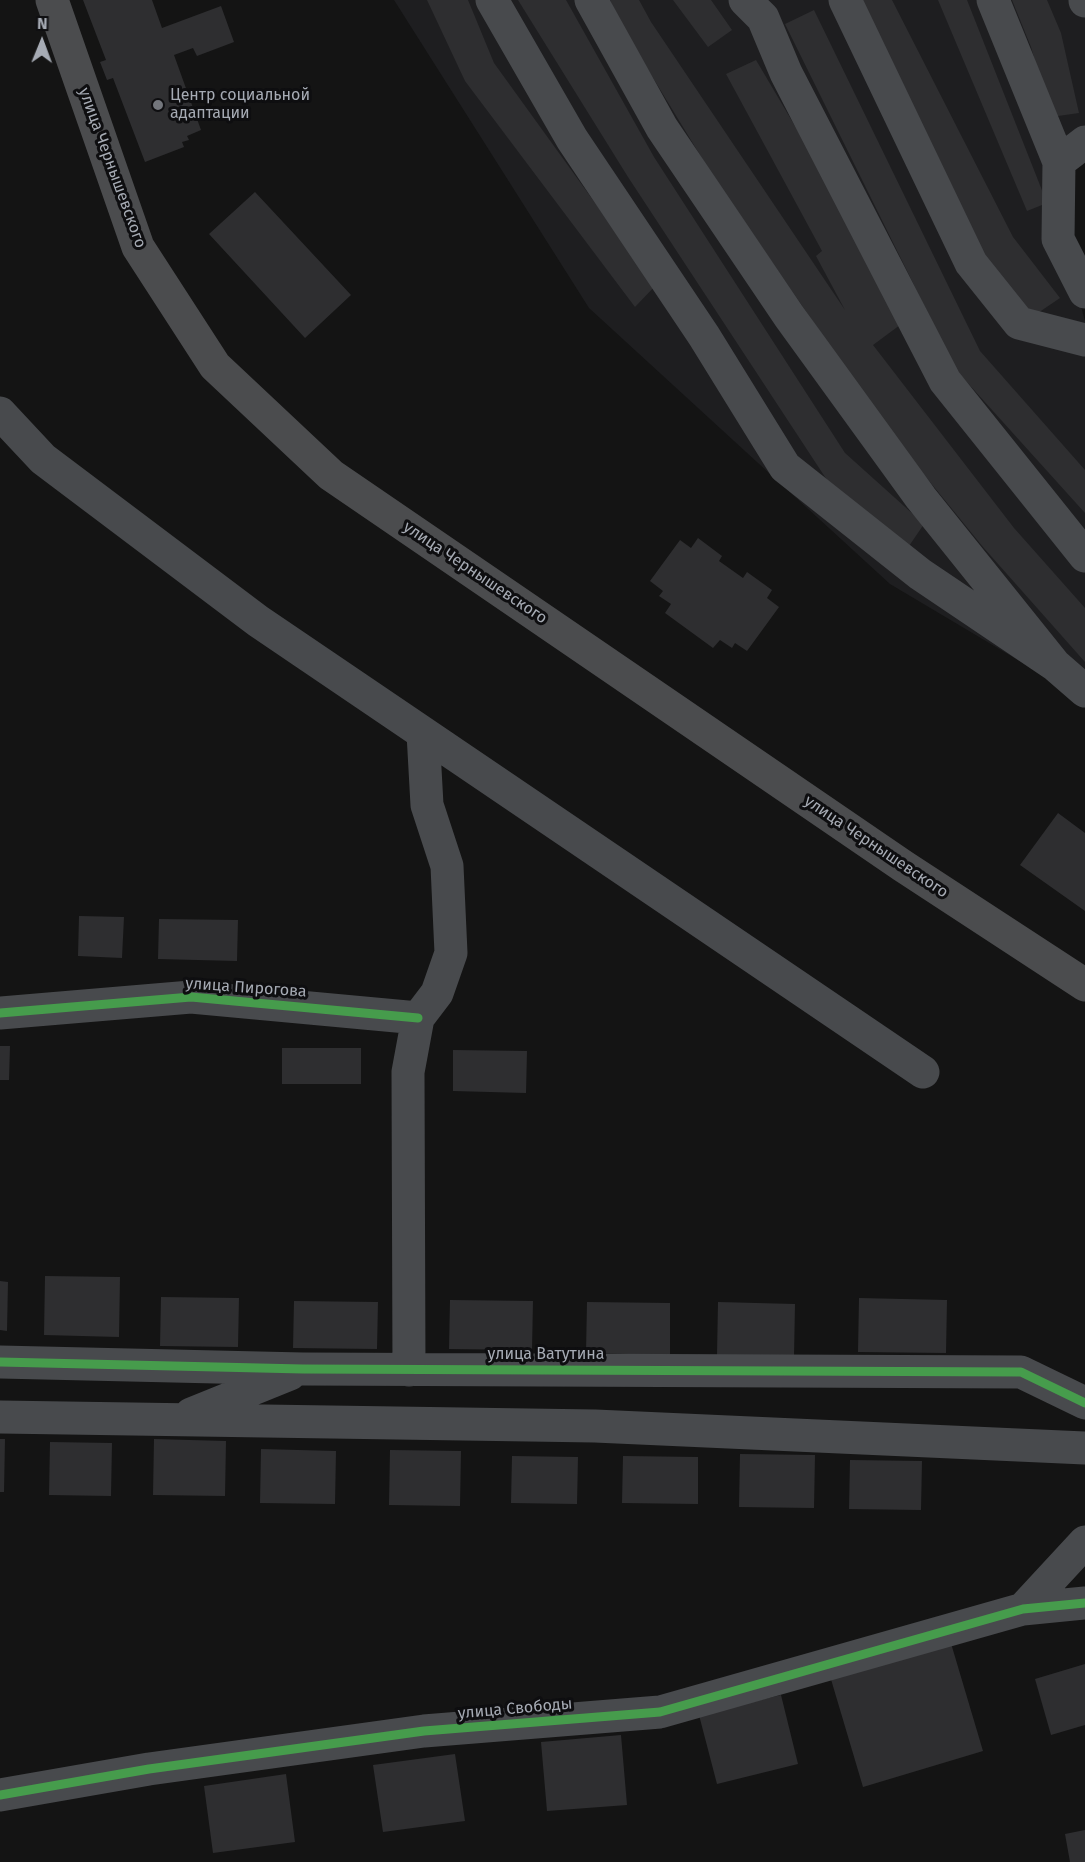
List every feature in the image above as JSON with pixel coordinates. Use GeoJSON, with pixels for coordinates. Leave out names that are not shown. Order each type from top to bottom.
{"type":"FeatureCollection","features":[{"type":"Feature","properties":{"kind":"main road","name":"улица Чернышевского"},"geometry":{"type":"LineString","coordinates":[[52,0],[138,247],[215,366],[331,475],[903,866],[1085,985]]}},
{"type":"Feature","properties":{"kind":"street"},"geometry":{"type":"LineString","coordinates":[[492,0],[572,139],[704,336],[785,467],[920,574],[1055,666],[1085,691]]}},
{"type":"Feature","properties":{"kind":"street"},"geometry":{"type":"LineString","coordinates":[[591,0],[662,128],[789,316],[921,498],[1055,666]]}},
{"type":"Feature","properties":{"kind":"street"},"geometry":{"type":"LineString","coordinates":[[745,0],[763,18],[786,73],[945,381],[1085,556]]}},
{"type":"Feature","properties":{"kind":"street"},"geometry":{"type":"LineString","coordinates":[[845,0],[971,263],[1019,323],[1085,340]]}},
{"type":"Feature","properties":{"kind":"street"},"geometry":{"type":"LineString","coordinates":[[993,0],[1059,162],[1058,238],[1085,292]]}},
{"type":"Feature","properties":{"kind":"street"},"geometry":{"type":"LineString","coordinates":[[1059,162],[1085,142]]}},
{"type":"Feature","properties":{"kind":"street"},"geometry":{"type":"LineString","coordinates":[[0,413],[42,459],[258,621],[923,1072]]}},
{"type":"Feature","properties":{"kind":"street"},"geometry":{"type":"LineString","coordinates":[[409,1370],[408,1072],[418,1018],[437,993],[451,952],[447,866],[427,805],[423,733]]}},
{"type":"Feature","properties":{"kind":"street","name":"улица Пирогова"},"geometry":{"type":"LineString","coordinates":[[0,1013],[191,997],[418,1018]]}},
{"type":"Feature","properties":{"kind":"street","name":"улица Ватутина"},"geometry":{"type":"LineString","coordinates":[[0,1362],[303,1369],[1021,1372],[1085,1403]]}},
{"type":"Feature","properties":{"kind":"street"},"geometry":{"type":"LineString","coordinates":[[177,1420],[303,1369]]}},
{"type":"Feature","properties":{"kind":"street"},"geometry":{"type":"LineString","coordinates":[[0,1417],[595,1426],[1085,1448]]}},
{"type":"Feature","properties":{"kind":"street"},"geometry":{"type":"LineString","coordinates":[[1023,1609],[1085,1542]]}},
{"type":"Feature","properties":{"kind":"street","name":"улица Свободы"},"geometry":{"type":"LineString","coordinates":[[0,1795],[150,1769],[424,1731],[660,1712],[1023,1609],[1085,1603]]}},
{"type":"Feature","properties":{"kind":"shaded area"},"geometry":{"type":"Polygon","coordinates":[[[394,0],[1085,0],[1085,142],[1047,180],[1085,321],[1085,700],[890,584],[589,308],[394,0]]]}},
{"type":"Feature","properties":{"kind":"building","name":"Центр социальной адаптации"},"geometry":{"type":"Polygon","coordinates":[[[83,0],[152,0],[162,28],[221,6],[234,42],[197,56],[193,48],[174,55],[201,130],[187,136],[189,140],[182,142],[184,147],[145,162],[113,78],[107,80],[100,62],[106,60],[83,0]]]}},
{"type":"Feature","properties":{"kind":"building"},"geometry":{"type":"Polygon","coordinates":[[[427,0],[468,0],[494,63],[655,286],[635,307],[465,81],[427,0]]]}},
{"type":"Feature","properties":{"kind":"building"},"geometry":{"type":"Polygon","coordinates":[[[518,0],[566,0],[654,157],[845,453],[924,524],[909,546],[827,480],[628,177],[518,0]]]}},
{"type":"Feature","properties":{"kind":"building"},"geometry":{"type":"Polygon","coordinates":[[[610,0],[639,0],[651,22],[845,310],[816,256],[822,251],[726,74],[756,60],[805,143],[900,325],[873,345],[1014,528],[1085,608],[1085,662],[983,547],[886,428],[711,173],[622,27],[610,0]]]}},
{"type":"Feature","properties":{"kind":"building"},"geometry":{"type":"Polygon","coordinates":[[[673,0],[711,0],[732,30],[708,47],[673,0]]]}},
{"type":"Feature","properties":{"kind":"building"},"geometry":{"type":"Polygon","coordinates":[[[851,0],[892,0],[1013,237],[1060,298],[1032,317],[980,249],[851,0]]]}},
{"type":"Feature","properties":{"kind":"building"},"geometry":{"type":"Polygon","coordinates":[[[938,0],[967,0],[1047,203],[1027,211],[938,0]]]}},
{"type":"Feature","properties":{"kind":"building"},"geometry":{"type":"Polygon","coordinates":[[[1012,0],[1047,0],[1061,33],[1079,113],[1051,117],[1031,47],[1012,0]]]}},
{"type":"Feature","properties":{"kind":"building"},"geometry":{"type":"Polygon","coordinates":[[[814,10],[980,351],[1085,470],[1085,513],[956,370],[785,24],[814,10]]]}},
{"type":"Feature","properties":{"kind":"building"},"geometry":{"type":"Polygon","coordinates":[[[255,192],[351,295],[305,338],[209,234],[255,192]]]}},
{"type":"Feature","properties":{"kind":"building"},"geometry":{"type":"Polygon","coordinates":[[[698,538],[722,556],[719,561],[743,578],[747,572],[772,590],[767,598],[779,607],[747,651],[735,643],[732,648],[720,640],[713,648],[665,613],[671,604],[659,596],[663,591],[650,581],[680,540],[691,548],[698,538]]]}},
{"type":"Feature","properties":{"kind":"building"},"geometry":{"type":"Polygon","coordinates":[[[1058,813],[1085,833],[1085,911],[1020,865],[1058,813]]]}},
{"type":"Feature","properties":{"kind":"building"},"geometry":{"type":"Polygon","coordinates":[[[79,916],[124,917],[122,958],[78,956],[79,916]]]}},
{"type":"Feature","properties":{"kind":"building"},"geometry":{"type":"Polygon","coordinates":[[[159,919],[238,920],[237,961],[158,959],[159,919]]]}},
{"type":"Feature","properties":{"kind":"building"},"geometry":{"type":"Polygon","coordinates":[[[0,1046],[10,1046],[9,1080],[0,1080],[0,1046]]]}},
{"type":"Feature","properties":{"kind":"building"},"geometry":{"type":"Polygon","coordinates":[[[282,1048],[361,1048],[361,1084],[282,1084],[282,1048]]]}},
{"type":"Feature","properties":{"kind":"building"},"geometry":{"type":"Polygon","coordinates":[[[453,1050],[527,1051],[526,1093],[453,1091],[453,1050]]]}},
{"type":"Feature","properties":{"kind":"building"},"geometry":{"type":"Polygon","coordinates":[[[45,1276],[120,1277],[119,1337],[44,1335],[45,1276]]]}},
{"type":"Feature","properties":{"kind":"building"},"geometry":{"type":"Polygon","coordinates":[[[0,1281],[8,1282],[7,1331],[0,1330],[0,1281]]]}},
{"type":"Feature","properties":{"kind":"building"},"geometry":{"type":"Polygon","coordinates":[[[161,1297],[239,1298],[238,1347],[160,1346],[161,1297]]]}},
{"type":"Feature","properties":{"kind":"building"},"geometry":{"type":"Polygon","coordinates":[[[859,1298],[947,1300],[946,1353],[858,1352],[859,1298]]]}},
{"type":"Feature","properties":{"kind":"building"},"geometry":{"type":"Polygon","coordinates":[[[450,1300],[533,1301],[532,1350],[449,1349],[450,1300]]]}},
{"type":"Feature","properties":{"kind":"building"},"geometry":{"type":"Polygon","coordinates":[[[294,1301],[378,1302],[377,1349],[293,1348],[294,1301]]]}},
{"type":"Feature","properties":{"kind":"building"},"geometry":{"type":"Polygon","coordinates":[[[587,1302],[670,1303],[670,1355],[586,1353],[587,1302]]]}},
{"type":"Feature","properties":{"kind":"building"},"geometry":{"type":"Polygon","coordinates":[[[718,1302],[795,1304],[794,1357],[717,1355],[718,1302]]]}},
{"type":"Feature","properties":{"kind":"building"},"geometry":{"type":"Polygon","coordinates":[[[0,1439],[5,1439],[4,1492],[0,1492],[0,1439]]]}},
{"type":"Feature","properties":{"kind":"building"},"geometry":{"type":"Polygon","coordinates":[[[154,1439],[226,1441],[225,1496],[153,1495],[154,1439]]]}},
{"type":"Feature","properties":{"kind":"building"},"geometry":{"type":"Polygon","coordinates":[[[50,1442],[112,1443],[111,1496],[49,1495],[50,1442]]]}},
{"type":"Feature","properties":{"kind":"building"},"geometry":{"type":"Polygon","coordinates":[[[261,1449],[336,1451],[335,1504],[260,1503],[261,1449]]]}},
{"type":"Feature","properties":{"kind":"building"},"geometry":{"type":"Polygon","coordinates":[[[390,1450],[461,1451],[460,1506],[389,1505],[390,1450]]]}},
{"type":"Feature","properties":{"kind":"building"},"geometry":{"type":"Polygon","coordinates":[[[740,1454],[815,1455],[814,1508],[739,1507],[740,1454]]]}},
{"type":"Feature","properties":{"kind":"building"},"geometry":{"type":"Polygon","coordinates":[[[512,1456],[578,1457],[577,1504],[511,1503],[512,1456]]]}},
{"type":"Feature","properties":{"kind":"building"},"geometry":{"type":"Polygon","coordinates":[[[623,1456],[698,1457],[698,1504],[622,1503],[623,1456]]]}},
{"type":"Feature","properties":{"kind":"building"},"geometry":{"type":"Polygon","coordinates":[[[850,1460],[922,1461],[921,1510],[849,1509],[850,1460]]]}},
{"type":"Feature","properties":{"kind":"building"},"geometry":{"type":"Polygon","coordinates":[[[950,1640],[983,1751],[863,1787],[830,1676],[950,1640]]]}},
{"type":"Feature","properties":{"kind":"building"},"geometry":{"type":"Polygon","coordinates":[[[1085,1664],[1085,1725],[1051,1735],[1035,1679],[1085,1664]]]}},
{"type":"Feature","properties":{"kind":"building"},"geometry":{"type":"Polygon","coordinates":[[[781,1695],[798,1764],[717,1784],[699,1715],[781,1695]]]}},
{"type":"Feature","properties":{"kind":"building"},"geometry":{"type":"Polygon","coordinates":[[[621,1735],[627,1805],[547,1811],[541,1742],[621,1735]]]}},
{"type":"Feature","properties":{"kind":"building"},"geometry":{"type":"Polygon","coordinates":[[[455,1754],[465,1821],[383,1832],[373,1765],[455,1754]]]}},
{"type":"Feature","properties":{"kind":"building"},"geometry":{"type":"Polygon","coordinates":[[[286,1774],[295,1842],[213,1853],[204,1786],[286,1774]]]}},
{"type":"Feature","properties":{"kind":"building"},"geometry":{"type":"Polygon","coordinates":[[[1085,1830],[1085,1862],[1070,1862],[1065,1834],[1085,1830]]]}},
{"type":"Feature","properties":{"kind":"cycle path"},"geometry":{"type":"LineString","coordinates":[[0,1013],[191,997],[418,1018]]}},
{"type":"Feature","properties":{"kind":"cycle path"},"geometry":{"type":"LineString","coordinates":[[0,1362],[303,1369],[1021,1372],[1085,1403]]}},
{"type":"Feature","properties":{"kind":"cycle path"},"geometry":{"type":"LineString","coordinates":[[0,1795],[149,1769],[424,1731],[660,1712],[1023,1609],[1085,1603]]}},
{"type":"Feature","properties":{"kind":"place","name":"Центр социальной адаптации"},"geometry":{"type":"Point","coordinates":[158,105]}}]}
